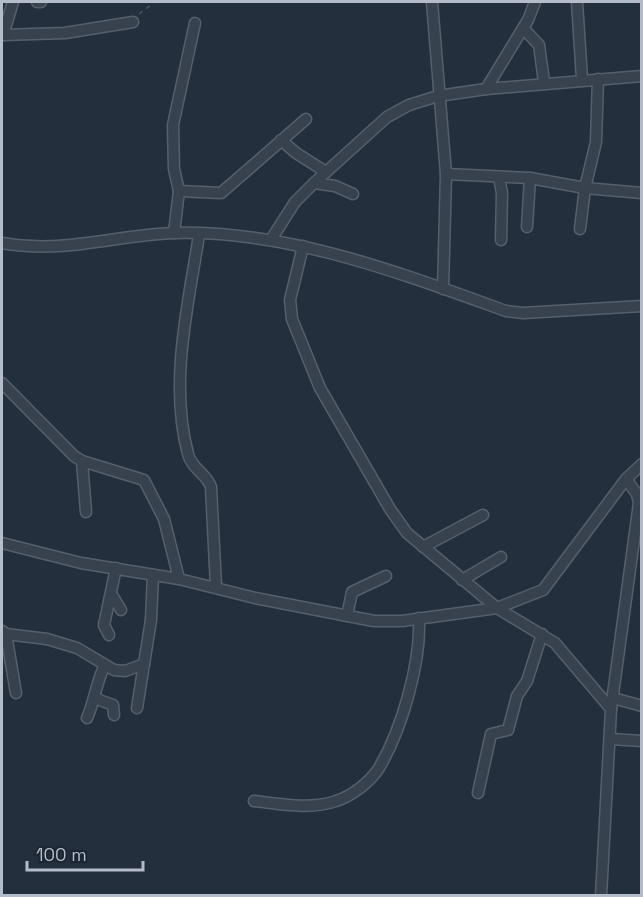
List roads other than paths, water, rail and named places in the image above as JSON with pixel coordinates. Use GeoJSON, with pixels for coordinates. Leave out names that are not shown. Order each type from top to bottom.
{"type":"FeatureCollection","features":[{"type":"Feature","properties":{"kind":"street"},"geometry":{"type":"LineString","coordinates":[[13,2],[2,35],[65,33],[133,22]]}},
{"type":"Feature","properties":{"kind":"street"},"geometry":{"type":"LineString","coordinates":[[432,2],[446,174],[443,289]]}},
{"type":"Feature","properties":{"kind":"street"},"geometry":{"type":"LineString","coordinates":[[486,88],[523,28],[535,2]]}},
{"type":"Feature","properties":{"kind":"street"},"geometry":{"type":"LineString","coordinates":[[577,2],[582,79]]}},
{"type":"Feature","properties":{"kind":"street"},"geometry":{"type":"LineString","coordinates":[[174,233],[179,191],[174,169],[173,125],[195,22]]}},
{"type":"Feature","properties":{"kind":"street"},"geometry":{"type":"LineString","coordinates":[[523,28],[538,45],[544,82]]}},
{"type":"Feature","properties":{"kind":"street"},"geometry":{"type":"LineString","coordinates":[[272,238],[296,202],[314,183],[387,117],[409,105],[438,96],[486,88],[642,76]]}},
{"type":"Feature","properties":{"kind":"street"},"geometry":{"type":"LineString","coordinates":[[580,229],[585,188],[596,142],[598,79]]}},
{"type":"Feature","properties":{"kind":"street"},"geometry":{"type":"LineString","coordinates":[[179,191],[220,193],[306,119]]}},
{"type":"Feature","properties":{"kind":"street"},"geometry":{"type":"LineString","coordinates":[[281,140],[296,153],[326,172]]}},
{"type":"Feature","properties":{"kind":"street"},"geometry":{"type":"LineString","coordinates":[[446,174],[530,178],[585,188],[642,193]]}},
{"type":"Feature","properties":{"kind":"street"},"geometry":{"type":"LineString","coordinates":[[499,177],[502,193],[501,240]]}},
{"type":"Feature","properties":{"kind":"street"},"geometry":{"type":"LineString","coordinates":[[527,228],[530,178]]}},
{"type":"Feature","properties":{"kind":"street"},"geometry":{"type":"LineString","coordinates":[[314,183],[335,186],[353,194]]}},
{"type":"Feature","properties":{"kind":"street"},"geometry":{"type":"LineString","coordinates":[[2,243],[56,247],[174,233],[272,238],[515,312],[642,306]]}},
{"type":"Feature","properties":{"kind":"street"},"geometry":{"type":"LineString","coordinates":[[198,235],[182,347],[180,410],[189,458],[209,481],[211,488],[216,586]]}},
{"type":"Feature","properties":{"kind":"street"},"geometry":{"type":"LineString","coordinates":[[303,246],[290,300],[291,320],[320,388],[390,509],[407,533],[497,608],[542,634],[562,651],[612,704],[642,706]]}},
{"type":"Feature","properties":{"kind":"street"},"geometry":{"type":"LineString","coordinates":[[2,383],[82,461],[131,474],[146,483],[172,542],[179,579]]}},
{"type":"Feature","properties":{"kind":"street"},"geometry":{"type":"LineString","coordinates":[[82,461],[86,512]]}},
{"type":"Feature","properties":{"kind":"street"},"geometry":{"type":"LineString","coordinates":[[2,543],[81,563],[216,586],[255,598],[374,621],[419,618],[497,608],[543,590],[626,479],[642,464]]}},
{"type":"Feature","properties":{"kind":"street"},"geometry":{"type":"LineString","coordinates":[[601,896],[612,704],[638,539],[640,504],[637,494],[626,479]]}},
{"type":"Feature","properties":{"kind":"street"},"geometry":{"type":"LineString","coordinates":[[423,547],[483,515]]}},
{"type":"Feature","properties":{"kind":"street"},"geometry":{"type":"LineString","coordinates":[[462,580],[501,557]]}},
{"type":"Feature","properties":{"kind":"street"},"geometry":{"type":"LineString","coordinates":[[109,635],[104,624],[116,568]]}},
{"type":"Feature","properties":{"kind":"street"},"geometry":{"type":"LineString","coordinates":[[137,708],[151,620],[153,575]]}},
{"type":"Feature","properties":{"kind":"street"},"geometry":{"type":"LineString","coordinates":[[347,616],[352,592],[386,576]]}},
{"type":"Feature","properties":{"kind":"street"},"geometry":{"type":"LineString","coordinates":[[112,595],[121,610]]}},
{"type":"Feature","properties":{"kind":"street"},"geometry":{"type":"LineString","coordinates":[[254,801],[315,805],[336,801],[367,782],[378,768],[409,688],[420,638],[419,618]]}},
{"type":"Feature","properties":{"kind":"street"},"geometry":{"type":"LineString","coordinates":[[16,693],[4,632],[69,645],[114,670],[125,671],[144,664]]}},
{"type":"Feature","properties":{"kind":"street"},"geometry":{"type":"LineString","coordinates":[[478,793],[490,734],[508,730],[517,696],[527,681],[542,634]]}},
{"type":"Feature","properties":{"kind":"street"},"geometry":{"type":"LineString","coordinates":[[87,718],[97,681],[105,665]]}},
{"type":"Feature","properties":{"kind":"street"},"geometry":{"type":"LineString","coordinates":[[94,698],[113,705],[114,715]]}},
{"type":"Feature","properties":{"kind":"street"},"geometry":{"type":"LineString","coordinates":[[611,739],[642,741]]}}]}
